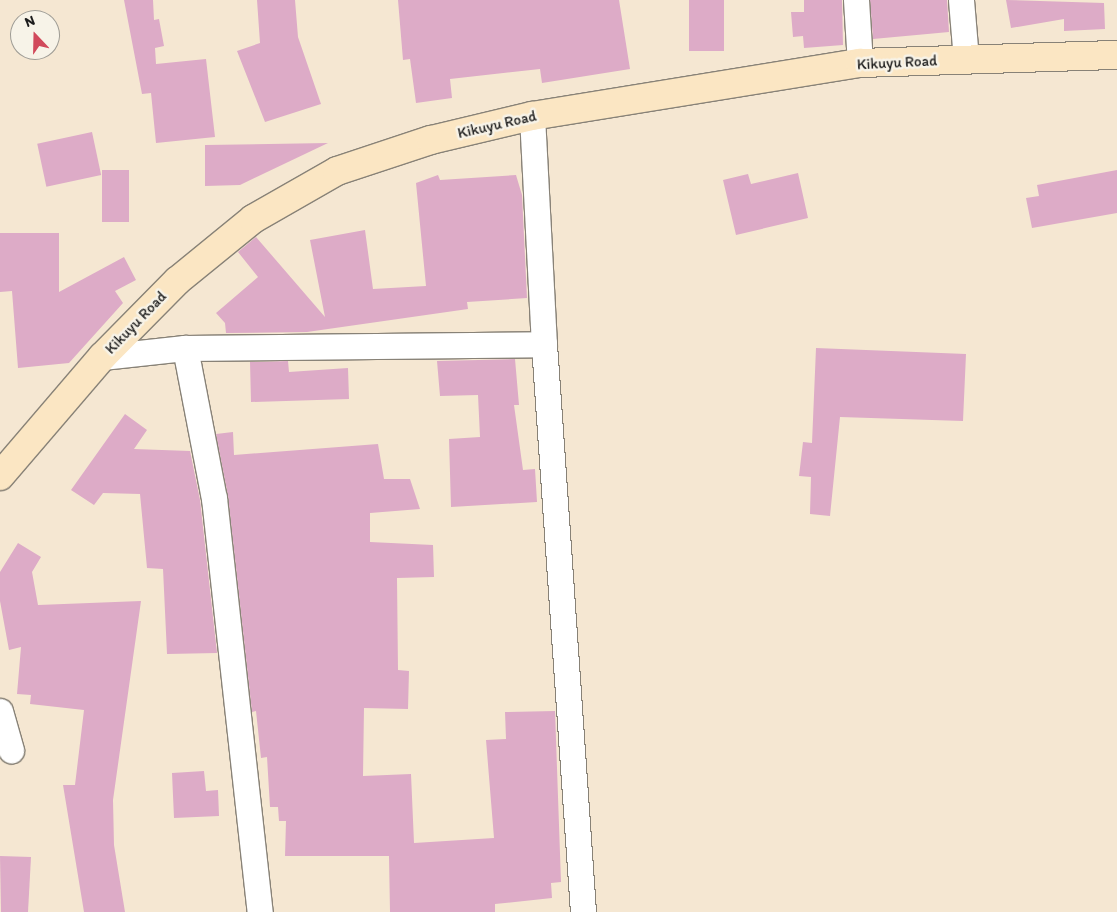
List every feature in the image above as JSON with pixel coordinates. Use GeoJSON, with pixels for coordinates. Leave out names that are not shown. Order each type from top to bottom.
{"type":"FeatureCollection","features":[{"type":"Feature","properties":{"kind":"main road","name":"Kikuyu Road"},"geometry":{"type":"LineString","coordinates":[[0,476],[102,357],[177,281],[253,219],[337,171],[431,140],[532,116],[860,63],[1117,55]]}},
{"type":"Feature","properties":{"kind":"street"},"geometry":{"type":"LineString","coordinates":[[856,0],[860,63]]}},
{"type":"Feature","properties":{"kind":"street"},"geometry":{"type":"LineString","coordinates":[[961,0],[966,60]]}},
{"type":"Feature","properties":{"kind":"street"},"geometry":{"type":"LineString","coordinates":[[532,116],[544,344],[583,912]]}},
{"type":"Feature","properties":{"kind":"street"},"geometry":{"type":"LineString","coordinates":[[102,357],[185,348],[544,344]]}},
{"type":"Feature","properties":{"kind":"street"},"geometry":{"type":"LineString","coordinates":[[185,348],[214,498],[260,912]]}},
{"type":"Feature","properties":{"kind":"street"},"geometry":{"type":"LineString","coordinates":[[0,711],[11,750]]}},
{"type":"Feature","properties":{"kind":"building"},"geometry":{"type":"Polygon","coordinates":[[[124,0],[153,0],[154,20],[159,19],[164,46],[155,48],[156,64],[206,59],[215,137],[156,143],[151,93],[142,94],[124,0]]]}},
{"type":"Feature","properties":{"kind":"building"},"geometry":{"type":"Polygon","coordinates":[[[257,0],[295,0],[298,37],[321,104],[265,122],[237,51],[260,43],[257,0]]]}},
{"type":"Feature","properties":{"kind":"building"},"geometry":{"type":"Polygon","coordinates":[[[398,0],[619,0],[630,69],[542,83],[540,69],[450,79],[452,98],[416,103],[410,59],[403,60],[398,0]]]}},
{"type":"Feature","properties":{"kind":"building"},"geometry":{"type":"Polygon","coordinates":[[[689,0],[724,0],[724,51],[689,51],[689,0]]]}},
{"type":"Feature","properties":{"kind":"building"},"geometry":{"type":"Polygon","coordinates":[[[804,0],[842,0],[843,45],[804,48],[803,36],[793,37],[791,12],[804,12],[804,0]]]}},
{"type":"Feature","properties":{"kind":"building"},"geometry":{"type":"Polygon","coordinates":[[[870,0],[947,0],[949,32],[873,39],[870,0]]]}},
{"type":"Feature","properties":{"kind":"building"},"geometry":{"type":"Polygon","coordinates":[[[1006,0],[1104,3],[1105,29],[1064,31],[1064,19],[1011,28],[1006,0]]]}},
{"type":"Feature","properties":{"kind":"building"},"geometry":{"type":"Polygon","coordinates":[[[92,132],[101,175],[46,187],[37,144],[92,132]]]}},
{"type":"Feature","properties":{"kind":"building"},"geometry":{"type":"Polygon","coordinates":[[[328,143],[240,185],[205,186],[205,145],[328,143]]]}},
{"type":"Feature","properties":{"kind":"building"},"geometry":{"type":"Polygon","coordinates":[[[102,170],[129,170],[129,222],[102,222],[102,170]]]}},
{"type":"Feature","properties":{"kind":"building"},"geometry":{"type":"Polygon","coordinates":[[[1117,170],[1117,213],[1032,228],[1026,198],[1039,196],[1037,185],[1117,170]]]}},
{"type":"Feature","properties":{"kind":"building"},"geometry":{"type":"Polygon","coordinates":[[[798,173],[808,218],[736,235],[723,180],[748,174],[751,184],[798,173]]]}},
{"type":"Feature","properties":{"kind":"building"},"geometry":{"type":"Polygon","coordinates":[[[438,175],[440,180],[516,175],[522,195],[527,298],[467,302],[468,309],[307,332],[226,333],[225,323],[216,313],[258,277],[238,252],[256,237],[325,317],[310,240],[365,230],[373,289],[426,286],[416,183],[438,175]]]}},
{"type":"Feature","properties":{"kind":"building"},"geometry":{"type":"Polygon","coordinates":[[[0,233],[59,233],[59,292],[124,257],[136,280],[115,291],[123,303],[69,363],[18,368],[12,291],[0,292],[0,233]]]}},
{"type":"Feature","properties":{"kind":"building"},"geometry":{"type":"Polygon","coordinates":[[[816,348],[966,354],[963,421],[840,417],[830,516],[810,514],[811,477],[799,476],[803,442],[812,443],[816,348]]]}},
{"type":"Feature","properties":{"kind":"building"},"geometry":{"type":"Polygon","coordinates":[[[515,359],[519,405],[514,405],[523,470],[535,469],[537,502],[451,507],[449,439],[480,437],[478,395],[440,396],[437,361],[515,359]]]}},
{"type":"Feature","properties":{"kind":"building"},"geometry":{"type":"Polygon","coordinates":[[[288,361],[289,372],[348,368],[349,399],[251,402],[250,362],[288,361]]]}},
{"type":"Feature","properties":{"kind":"building"},"geometry":{"type":"Polygon","coordinates":[[[125,414],[147,430],[134,449],[190,451],[200,500],[217,653],[167,654],[163,569],[147,568],[140,494],[103,493],[94,505],[71,490],[125,414]]]}},
{"type":"Feature","properties":{"kind":"building"},"geometry":{"type":"Polygon","coordinates":[[[233,432],[234,455],[378,444],[384,479],[410,479],[420,509],[370,513],[370,542],[433,545],[434,577],[397,578],[398,670],[409,671],[408,709],[364,708],[363,776],[411,774],[414,843],[494,838],[486,740],[506,739],[505,712],[555,711],[561,882],[551,883],[552,898],[495,904],[495,912],[390,912],[389,856],[285,856],[286,821],[279,821],[278,807],[270,807],[267,757],[261,758],[256,711],[252,712],[228,496],[216,434],[233,432]]]}},
{"type":"Feature","properties":{"kind":"building"},"geometry":{"type":"Polygon","coordinates":[[[18,543],[41,557],[32,572],[38,605],[141,601],[113,800],[114,845],[125,912],[84,912],[63,785],[75,785],[84,710],[30,704],[31,695],[17,694],[21,647],[9,650],[0,601],[0,572],[18,543]]]}},
{"type":"Feature","properties":{"kind":"building"},"geometry":{"type":"Polygon","coordinates":[[[204,771],[206,791],[218,790],[219,816],[174,818],[172,773],[204,771]]]}},
{"type":"Feature","properties":{"kind":"building"},"geometry":{"type":"Polygon","coordinates":[[[0,856],[31,857],[28,912],[1,912],[0,856]]]}}]}
